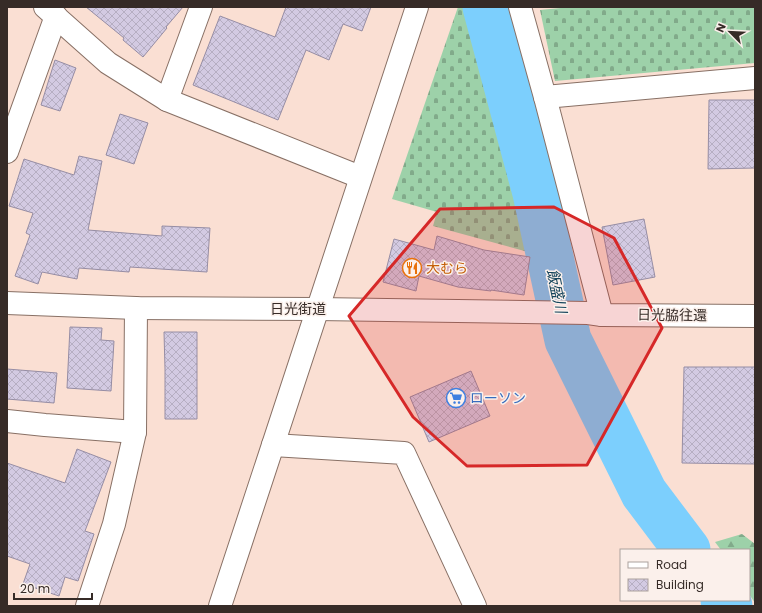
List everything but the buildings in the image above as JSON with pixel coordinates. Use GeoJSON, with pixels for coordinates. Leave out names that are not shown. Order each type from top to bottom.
{"type":"FeatureCollection","features":[{"type":"Feature","properties":{"kind":"street"},"geometry":{"type":"LineString","coordinates":[[167,100],[201,7]]}},
{"type":"Feature","properties":{"kind":"street"},"geometry":{"type":"LineString","coordinates":[[220,606],[417,7]]}},
{"type":"Feature","properties":{"kind":"street"},"geometry":{"type":"LineString","coordinates":[[520,7],[545,97],[595,314]]}},
{"type":"Feature","properties":{"kind":"street"},"geometry":{"type":"LineString","coordinates":[[7,152],[50,11],[108,63],[167,100],[360,177]]}},
{"type":"Feature","properties":{"kind":"street"},"geometry":{"type":"LineString","coordinates":[[545,97],[755,78]]}},
{"type":"Feature","properties":{"kind":"street","name":"日光街道"},"geometry":{"type":"LineString","coordinates":[[7,303],[136,308],[595,314]]}},
{"type":"Feature","properties":{"kind":"street"},"geometry":{"type":"LineString","coordinates":[[87,606],[114,524],[135,432],[136,308]]}},
{"type":"Feature","properties":{"kind":"street","name":"日光脇往還"},"geometry":{"type":"LineString","coordinates":[[595,314],[755,316]]}},
{"type":"Feature","properties":{"kind":"street"},"geometry":{"type":"LineString","coordinates":[[7,421],[135,432]]}},
{"type":"Feature","properties":{"kind":"street"},"geometry":{"type":"LineString","coordinates":[[273,445],[404,453],[475,606]]}},
{"type":"Feature","properties":{"kind":"highlighted area"},"geometry":{"type":"Polygon","coordinates":[[[554,207],[614,238],[662,328],[587,465],[467,466],[413,417],[349,316],[440,209],[554,207]]]}},
{"type":"Feature","properties":{"kind":"green space"},"geometry":{"type":"Polygon","coordinates":[[[458,7],[464,7],[528,252],[433,226],[437,212],[392,199],[458,7]]]}},
{"type":"Feature","properties":{"kind":"green space"},"geometry":{"type":"Polygon","coordinates":[[[571,7],[755,7],[755,63],[555,81],[540,10],[571,7]]]}},
{"type":"Feature","properties":{"kind":"green space"},"geometry":{"type":"Polygon","coordinates":[[[742,534],[755,544],[755,603],[750,596],[750,549],[720,549],[715,542],[742,534]]]}},
{"type":"Feature","properties":{"kind":"waterway","name":"飯盛川"},"geometry":{"type":"LineString","coordinates":[[486,7],[536,193],[568,340],[644,493],[686,549]]}},
{"type":"Feature","properties":{"kind":"waterway","name":"飯盛川"},"geometry":{"type":"LineString","coordinates":[[725,601],[729,606]]}},
{"type":"Feature","properties":{"kind":"place","name":"大むら"},"geometry":{"type":"Point","coordinates":[412,268]}},
{"type":"Feature","properties":{"kind":"place","name":"ローソン"},"geometry":{"type":"Point","coordinates":[456,398]}}]}
